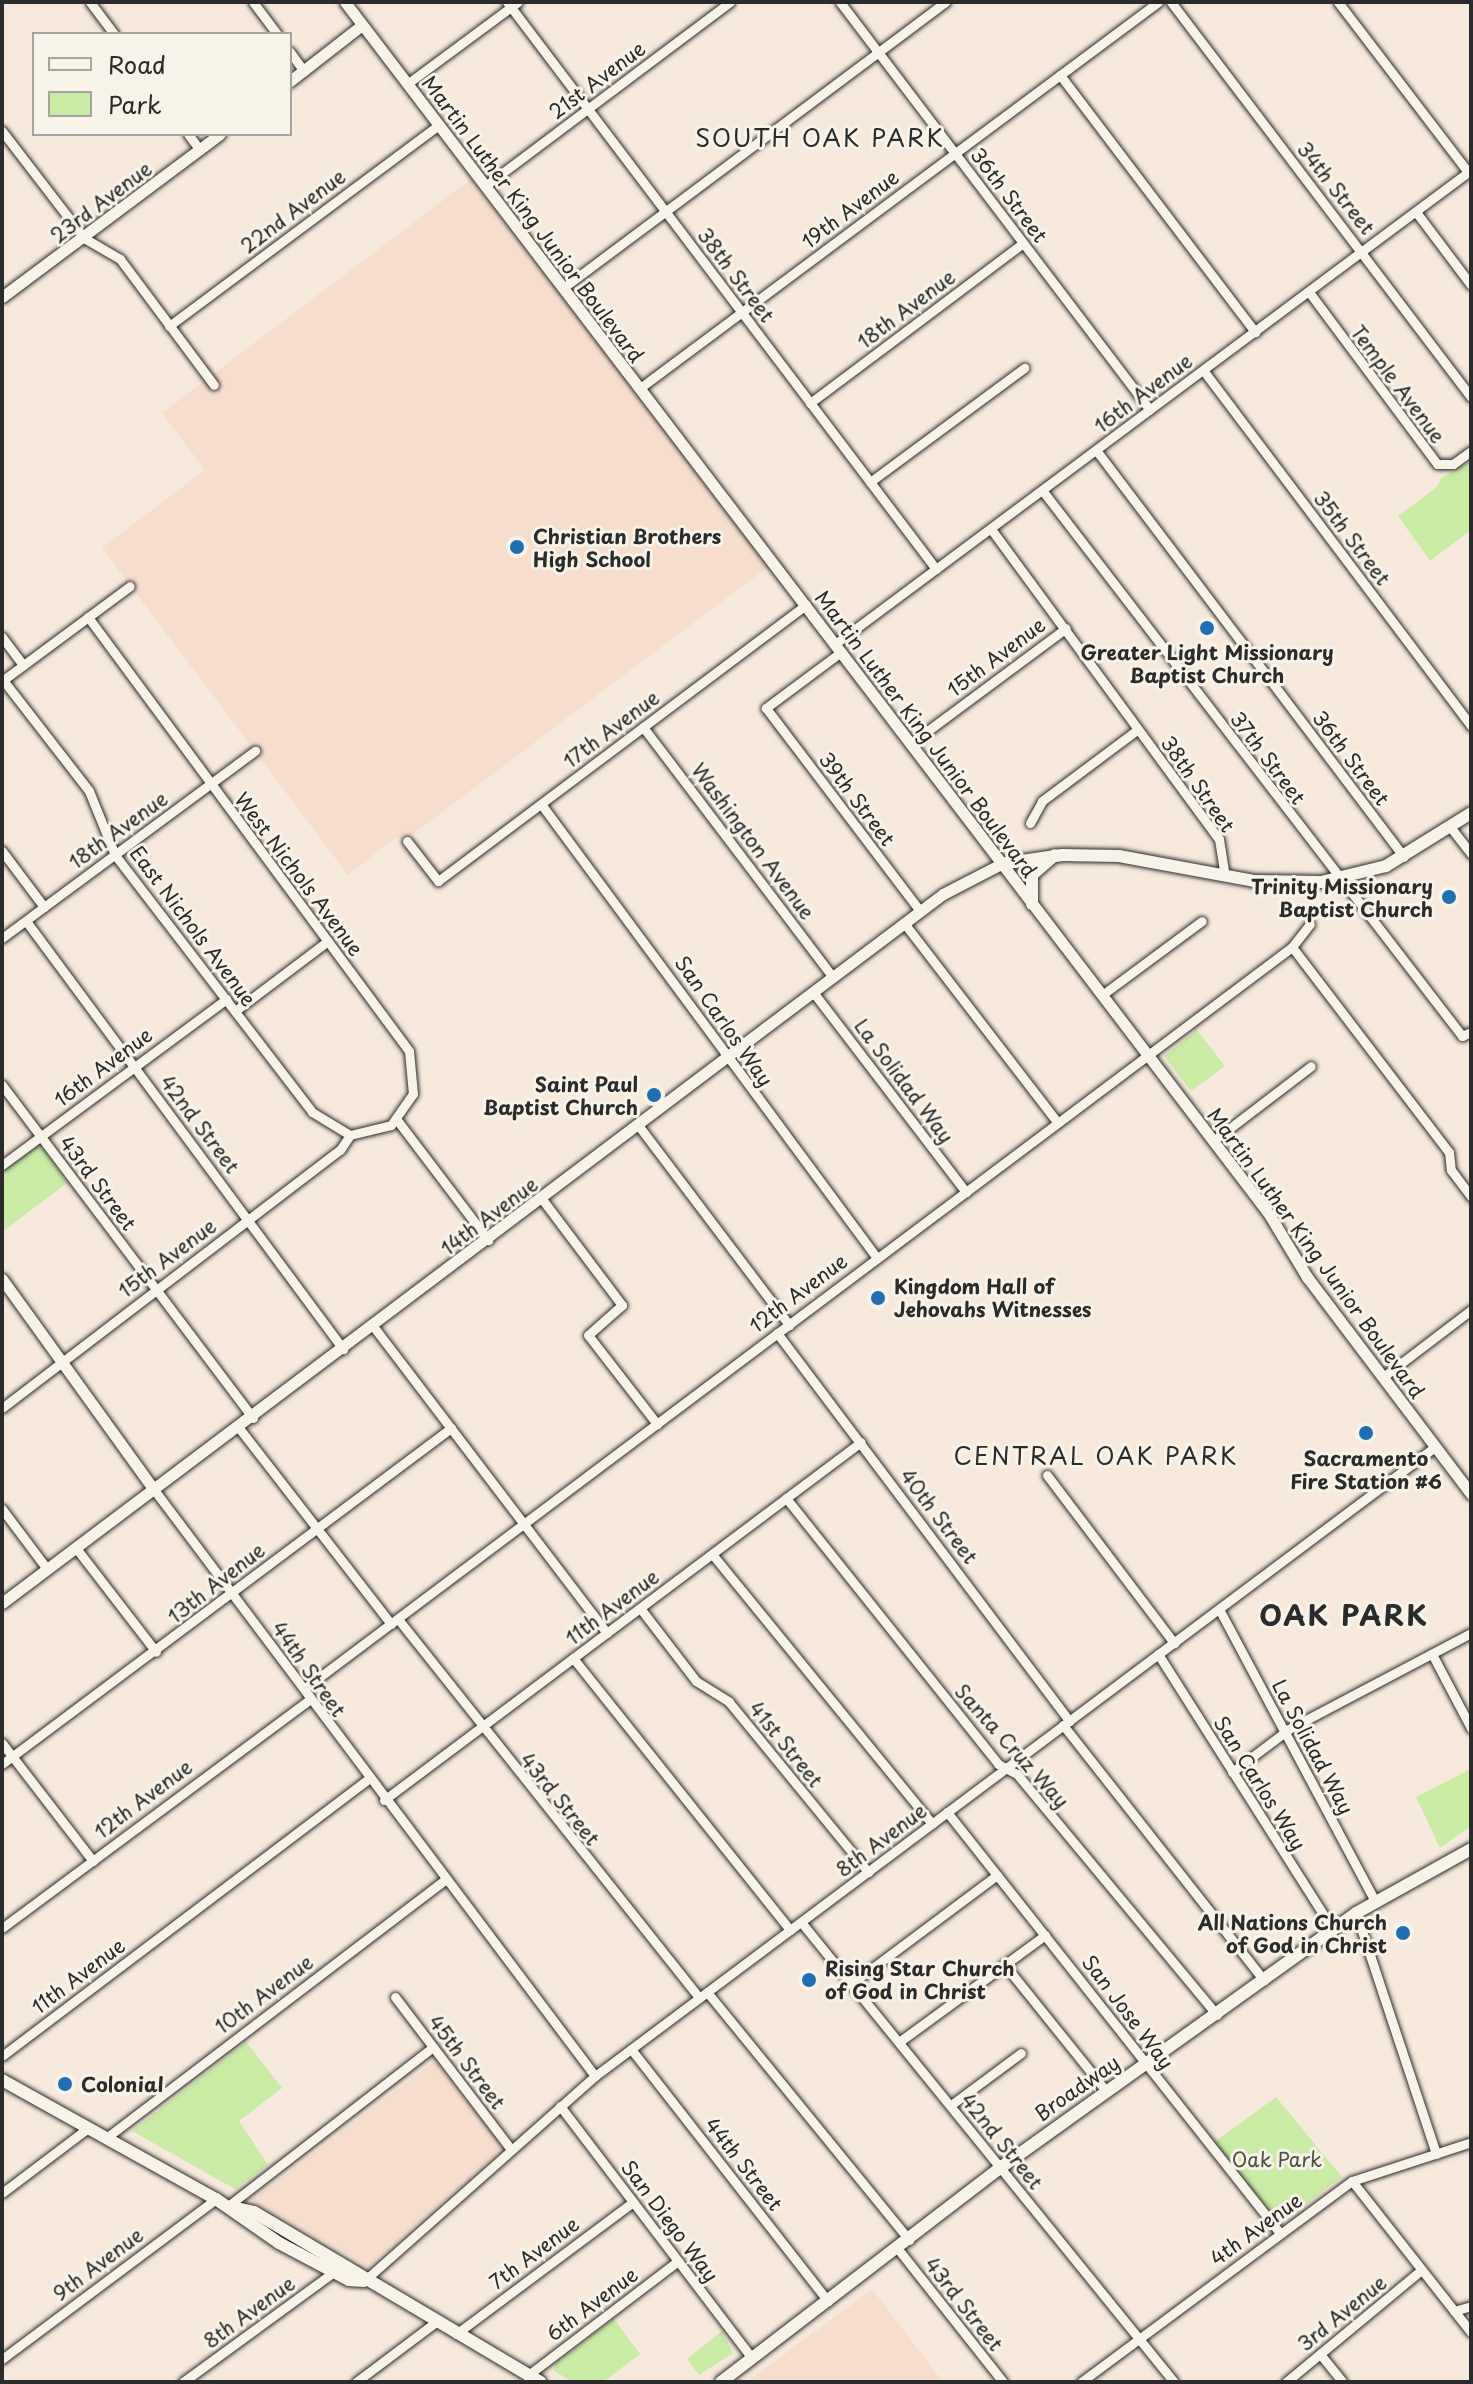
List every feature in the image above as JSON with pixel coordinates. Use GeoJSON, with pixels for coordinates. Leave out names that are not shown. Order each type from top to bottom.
{"type":"FeatureCollection","features":[{"type":"Feature","properties":{"kind":"main road"},"geometry":{"type":"LineString","coordinates":[[1001,864],[1055,855],[1152,859],[1225,875],[1290,883],[1339,880],[1404,857],[1471,813]]}},
{"type":"Feature","properties":{"kind":"main road"},"geometry":{"type":"LineString","coordinates":[[1032,904],[1032,875],[1055,855]]}},
{"type":"Feature","properties":{"kind":"main road","name":"Broadway"},"geometry":{"type":"LineString","coordinates":[[721,2382],[1000,2168],[1356,1913],[1471,1849]]}},
{"type":"Feature","properties":{"kind":"main road"},"geometry":{"type":"LineString","coordinates":[[2,2080],[228,2206],[249,2225],[335,2271],[364,2281],[533,2380]]}},
{"type":"Feature","properties":{"kind":"main road"},"geometry":{"type":"LineString","coordinates":[[228,2206],[254,2212],[354,2270],[364,2281]]}},
{"type":"Feature","properties":{"kind":"street"},"geometry":{"type":"LineString","coordinates":[[90,2],[112,32]]}},
{"type":"Feature","properties":{"kind":"street"},"geometry":{"type":"LineString","coordinates":[[253,2],[276,32]]}},
{"type":"Feature","properties":{"kind":"street","name":"Martin Luther King Junior Boulevard"},"geometry":{"type":"LineString","coordinates":[[345,2],[1213,1141],[1471,1494]]}},
{"type":"Feature","properties":{"kind":"street","name":"21st Avenue"},"geometry":{"type":"LineString","coordinates":[[485,186],[730,2]]}},
{"type":"Feature","properties":{"kind":"street","name":"36th Street"},"geometry":{"type":"LineString","coordinates":[[840,2],[1150,410]]}},
{"type":"Feature","properties":{"kind":"street"},"geometry":{"type":"LineString","coordinates":[[563,288],[946,2]]}},
{"type":"Feature","properties":{"kind":"street","name":"19th Avenue"},"geometry":{"type":"LineString","coordinates":[[640,388],[1158,2]]}},
{"type":"Feature","properties":{"kind":"street","name":"34th Street"},"geometry":{"type":"LineString","coordinates":[[1171,2],[1471,397]]}},
{"type":"Feature","properties":{"kind":"street"},"geometry":{"type":"LineString","coordinates":[[1338,2],[1470,171]]}},
{"type":"Feature","properties":{"kind":"street"},"geometry":{"type":"LineString","coordinates":[[407,84],[512,4]]}},
{"type":"Feature","properties":{"kind":"street","name":"38th Street"},"geometry":{"type":"LineString","coordinates":[[512,4],[936,569]]}},
{"type":"Feature","properties":{"kind":"street"},"geometry":{"type":"LineString","coordinates":[[292,80],[362,25]]}},
{"type":"Feature","properties":{"kind":"street"},"geometry":{"type":"LineString","coordinates":[[292,55],[304,71]]}},
{"type":"Feature","properties":{"kind":"street"},"geometry":{"type":"LineString","coordinates":[[1060,75],[1255,332]]}},
{"type":"Feature","properties":{"kind":"street","name":"22nd Avenue"},"geometry":{"type":"LineString","coordinates":[[169,326],[439,125]]}},
{"type":"Feature","properties":{"kind":"street"},"geometry":{"type":"LineString","coordinates":[[2,131],[84,238],[113,252],[214,385]]}},
{"type":"Feature","properties":{"kind":"street"},"geometry":{"type":"LineString","coordinates":[[190,136],[200,150]]}},
{"type":"Feature","properties":{"kind":"street","name":"23rd Avenue"},"geometry":{"type":"LineString","coordinates":[[2,297],[218,136]]}},
{"type":"Feature","properties":{"kind":"street","name":"16th Avenue"},"geometry":{"type":"LineString","coordinates":[[766,708],[936,569],[1470,171]]}},
{"type":"Feature","properties":{"kind":"street"},"geometry":{"type":"LineString","coordinates":[[1416,212],[1471,285]]}},
{"type":"Feature","properties":{"kind":"street","name":"18th Avenue"},"geometry":{"type":"LineString","coordinates":[[810,403],[1023,243]]}},
{"type":"Feature","properties":{"kind":"street","name":"Temple Avenue"},"geometry":{"type":"LineString","coordinates":[[1309,292],[1437,464],[1447,467],[1471,451]]}},
{"type":"Feature","properties":{"kind":"street"},"geometry":{"type":"LineString","coordinates":[[870,482],[1024,368]]}},
{"type":"Feature","properties":{"kind":"street","name":"35th Street"},"geometry":{"type":"LineString","coordinates":[[1203,370],[1471,726]]}},
{"type":"Feature","properties":{"kind":"street","name":"36th Street"},"geometry":{"type":"LineString","coordinates":[[1096,450],[1404,857]]}},
{"type":"Feature","properties":{"kind":"street","name":"37th Street"},"geometry":{"type":"LineString","coordinates":[[1042,490],[1462,1036],[1471,1032]]}},
{"type":"Feature","properties":{"kind":"street","name":"38th Street"},"geometry":{"type":"LineString","coordinates":[[991,529],[1141,728],[1137,730],[1219,839],[1225,875]]}},
{"type":"Feature","properties":{"kind":"street"},"geometry":{"type":"LineString","coordinates":[[3,680],[130,586]]}},
{"type":"Feature","properties":{"kind":"street","name":"17th Avenue"},"geometry":{"type":"LineString","coordinates":[[407,841],[438,881],[806,605]]}},
{"type":"Feature","properties":{"kind":"street","name":"West Nichols Avenue"},"geometry":{"type":"LineString","coordinates":[[88,617],[183,740],[209,785],[328,941],[412,1059],[413,1094],[397,1120]]}},
{"type":"Feature","properties":{"kind":"street","name":"15th Avenue"},"geometry":{"type":"LineString","coordinates":[[910,744],[1066,628]]}},
{"type":"Feature","properties":{"kind":"street"},"geometry":{"type":"LineString","coordinates":[[2,637],[23,665]]}},
{"type":"Feature","properties":{"kind":"street","name":"East Nichols Avenue"},"geometry":{"type":"LineString","coordinates":[[3,680],[89,791],[115,855],[312,1112],[350,1135]]}},
{"type":"Feature","properties":{"kind":"street","name":"39th Street"},"geometry":{"type":"LineString","coordinates":[[766,708],[920,911]]}},
{"type":"Feature","properties":{"kind":"street","name":"Washington Avenue"},"geometry":{"type":"LineString","coordinates":[[643,727],[833,977]]}},
{"type":"Feature","properties":{"kind":"street"},"geometry":{"type":"LineString","coordinates":[[1030,823],[1042,801],[1137,730]]}},
{"type":"Feature","properties":{"kind":"street","name":"18th Avenue"},"geometry":{"type":"LineString","coordinates":[[2,938],[255,751]]}},
{"type":"Feature","properties":{"kind":"street","name":"San Carlos Way"},"geometry":{"type":"LineString","coordinates":[[541,804],[877,1258]]}},
{"type":"Feature","properties":{"kind":"street"},"geometry":{"type":"LineString","coordinates":[[1451,828],[1471,854]]}},
{"type":"Feature","properties":{"kind":"street"},"geometry":{"type":"LineString","coordinates":[[2,851],[44,907]]}},
{"type":"Feature","properties":{"kind":"street","name":"14th Avenue"},"geometry":{"type":"LineString","coordinates":[[2,1603],[253,1418],[920,911],[959,883],[1001,864]]}},
{"type":"Feature","properties":{"kind":"street","name":"42nd Street"},"geometry":{"type":"LineString","coordinates":[[26,921],[343,1349]]}},
{"type":"Feature","properties":{"kind":"street"},"geometry":{"type":"LineString","coordinates":[[1102,995],[1202,921]]}},
{"type":"Feature","properties":{"kind":"street"},"geometry":{"type":"LineString","coordinates":[[904,923],[1058,1123]]}},
{"type":"Feature","properties":{"kind":"street","name":"12th Avenue"},"geometry":{"type":"LineString","coordinates":[[305,1688],[1292,947],[1310,924]]}},
{"type":"Feature","properties":{"kind":"street"},"geometry":{"type":"LineString","coordinates":[[235,1011],[328,941]]}},
{"type":"Feature","properties":{"kind":"street"},"geometry":{"type":"LineString","coordinates":[[1292,947],[1449,1152],[1451,1170],[1471,1197]]}},
{"type":"Feature","properties":{"kind":"street","name":"La Solidad Way"},"geometry":{"type":"LineString","coordinates":[[813,992],[966,1192]]}},
{"type":"Feature","properties":{"kind":"street","name":"16th Avenue"},"geometry":{"type":"LineString","coordinates":[[2,1165],[226,999]]}},
{"type":"Feature","properties":{"kind":"street"},"geometry":{"type":"LineString","coordinates":[[1213,1141],[1311,1066]]}},
{"type":"Feature","properties":{"kind":"street","name":"43rd Street"},"geometry":{"type":"LineString","coordinates":[[2,1085],[253,1418]]}},
{"type":"Feature","properties":{"kind":"street"},"geometry":{"type":"LineString","coordinates":[[350,1135],[381,1130],[397,1120],[488,1240]]}},
{"type":"Feature","properties":{"kind":"street"},"geometry":{"type":"LineString","coordinates":[[638,1125],[789,1325]]}},
{"type":"Feature","properties":{"kind":"street","name":"15th Avenue"},"geometry":{"type":"LineString","coordinates":[[2,1408],[340,1150],[350,1135]]}},
{"type":"Feature","properties":{"kind":"street"},"geometry":{"type":"LineString","coordinates":[[542,1199],[622,1305],[588,1335],[657,1424]]}},
{"type":"Feature","properties":{"kind":"street","name":"44th Street"},"geometry":{"type":"LineString","coordinates":[[2,1279],[155,1491],[305,1688],[308,1701],[595,2076]]}},
{"type":"Feature","properties":{"kind":"street"},"geometry":{"type":"LineString","coordinates":[[1383,1377],[1471,1310]]}},
{"type":"Feature","properties":{"kind":"street"},"geometry":{"type":"LineString","coordinates":[[373,1326],[607,1633]]}},
{"type":"Feature","properties":{"kind":"street","name":"40th Street"},"geometry":{"type":"LineString","coordinates":[[777,1333],[861,1442],[1066,1723],[1264,1980]]}},
{"type":"Feature","properties":{"kind":"street","name":"43rd Street"},"geometry":{"type":"LineString","coordinates":[[239,1428],[317,1529],[480,1728],[909,2240]]}},
{"type":"Feature","properties":{"kind":"street","name":"13th Avenue"},"geometry":{"type":"LineString","coordinates":[[2,1764],[156,1652],[451,1428]]}},
{"type":"Feature","properties":{"kind":"street","name":"11th Avenue"},"geometry":{"type":"LineString","coordinates":[[384,1800],[861,1442]]}},
{"type":"Feature","properties":{"kind":"street","name":"8th Avenue"},"geometry":{"type":"LineString","coordinates":[[364,2281],[595,2076],[1435,1447]]}},
{"type":"Feature","properties":{"kind":"street"},"geometry":{"type":"LineString","coordinates":[[1047,1475],[1174,1643]]}},
{"type":"Feature","properties":{"kind":"street","name":"Santa Cruz Way"},"geometry":{"type":"LineString","coordinates":[[786,1498],[880,1620],[998,1764],[1007,1768],[1217,2015]]}},
{"type":"Feature","properties":{"kind":"street"},"geometry":{"type":"LineString","coordinates":[[2,1509],[47,1569]]}},
{"type":"Feature","properties":{"kind":"street"},"geometry":{"type":"LineString","coordinates":[[76,1548],[156,1652]]}},
{"type":"Feature","properties":{"kind":"street"},"geometry":{"type":"LineString","coordinates":[[712,1554],[932,1824]]}},
{"type":"Feature","properties":{"kind":"street","name":"41st Street"},"geometry":{"type":"LineString","coordinates":[[640,1608],[696,1681],[729,1702],[868,1872]]}},
{"type":"Feature","properties":{"kind":"street","name":"La Solidad Way"},"geometry":{"type":"LineString","coordinates":[[1219,1609],[1375,1901]]}},
{"type":"Feature","properties":{"kind":"street"},"geometry":{"type":"LineString","coordinates":[[1232,1772],[1284,1733],[1471,1633]]}},
{"type":"Feature","properties":{"kind":"street","name":"San Carlos Way"},"geometry":{"type":"LineString","coordinates":[[1158,1654],[1333,1930]]}},
{"type":"Feature","properties":{"kind":"street"},"geometry":{"type":"LineString","coordinates":[[1432,1654],[1471,1728]]}},
{"type":"Feature","properties":{"kind":"street"},"geometry":{"type":"LineString","coordinates":[[573,1658],[790,1930]]}},
{"type":"Feature","properties":{"kind":"street","name":"12th Avenue"},"geometry":{"type":"LineString","coordinates":[[2,1928],[308,1701]]}},
{"type":"Feature","properties":{"kind":"street"},"geometry":{"type":"LineString","coordinates":[[2,1743],[93,1861]]}},
{"type":"Feature","properties":{"kind":"street","name":"11th Avenue"},"geometry":{"type":"LineString","coordinates":[[2,2056],[368,1779]]}},
{"type":"Feature","properties":{"kind":"street","name":"San Jose Way"},"geometry":{"type":"LineString","coordinates":[[947,1812],[1280,2233]]}},
{"type":"Feature","properties":{"kind":"street"},"geometry":{"type":"LineString","coordinates":[[851,1984],[997,1875]]}},
{"type":"Feature","properties":{"kind":"street","name":"10th Avenue"},"geometry":{"type":"LineString","coordinates":[[106,2138],[445,1880]]}},
{"type":"Feature","properties":{"kind":"street"},"geometry":{"type":"LineString","coordinates":[[1356,1913],[1436,2154]]}},
{"type":"Feature","properties":{"kind":"street","name":"42nd Street"},"geometry":{"type":"LineString","coordinates":[[801,1922],[1174,2382]]}},
{"type":"Feature","properties":{"kind":"street"},"geometry":{"type":"LineString","coordinates":[[899,2042],[1045,1935]]}},
{"type":"Feature","properties":{"kind":"street"},"geometry":{"type":"LineString","coordinates":[[1004,1964],[1107,2092]]}},
{"type":"Feature","properties":{"kind":"street","name":"45th Street"},"geometry":{"type":"LineString","coordinates":[[395,1997],[511,2149]]}},
{"type":"Feature","properties":{"kind":"street"},"geometry":{"type":"LineString","coordinates":[[228,2206],[433,2047]]}},
{"type":"Feature","properties":{"kind":"street","name":"44th Street"},"geometry":{"type":"LineString","coordinates":[[631,2049],[828,2301]]}},
{"type":"Feature","properties":{"kind":"street"},"geometry":{"type":"LineString","coordinates":[[951,2105],[1021,2053]]}},
{"type":"Feature","properties":{"kind":"street","name":"San Diego Way"},"geometry":{"type":"LineString","coordinates":[[560,2106],[752,2358]]}},
{"type":"Feature","properties":{"kind":"street"},"geometry":{"type":"LineString","coordinates":[[2,2193],[88,2128]]}},
{"type":"Feature","properties":{"kind":"street","name":"4th Avenue"},"geometry":{"type":"LineString","coordinates":[[1081,2382],[1352,2181],[1471,2142]]}},
{"type":"Feature","properties":{"kind":"street"},"geometry":{"type":"LineString","coordinates":[[1352,2181],[1471,2332]]}},
{"type":"Feature","properties":{"kind":"street","name":"9th Avenue"},"geometry":{"type":"LineString","coordinates":[[2,2359],[216,2199]]}},
{"type":"Feature","properties":{"kind":"street","name":"7th Avenue"},"geometry":{"type":"LineString","coordinates":[[456,2334],[633,2202]]}},
{"type":"Feature","properties":{"kind":"street","name":"43rd Street"},"geometry":{"type":"LineString","coordinates":[[898,2249],[1003,2382]]}},
{"type":"Feature","properties":{"kind":"street","name":"6th Avenue"},"geometry":{"type":"LineString","coordinates":[[533,2380],[678,2261]]}},
{"type":"Feature","properties":{"kind":"street","name":"8th Avenue"},"geometry":{"type":"LineString","coordinates":[[183,2382],[335,2271]]}},
{"type":"Feature","properties":{"kind":"street","name":"3rd Avenue"},"geometry":{"type":"LineString","coordinates":[[1286,2382],[1420,2271]]}},
{"type":"Feature","properties":{"kind":"street"},"geometry":{"type":"LineString","coordinates":[[1454,2311],[1471,2306]]}},
{"type":"Feature","properties":{"kind":"street"},"geometry":{"type":"LineString","coordinates":[[356,2382],[436,2322]]}},
{"type":"Feature","properties":{"kind":"street"},"geometry":{"type":"LineString","coordinates":[[1320,2354],[1343,2382]]}},
{"type":"Feature","properties":{"kind":"shaded area"},"geometry":{"type":"Polygon","coordinates":[[[471,179],[768,567],[413,834],[394,839],[348,875],[102,548],[205,470],[162,413],[471,179]]]}},
{"type":"Feature","properties":{"kind":"shaded area"},"geometry":{"type":"Polygon","coordinates":[[[435,2061],[504,2148],[368,2267],[252,2200],[435,2061]]]}},
{"type":"Feature","properties":{"kind":"shaded area"},"geometry":{"type":"Polygon","coordinates":[[[872,2289],[943,2382],[747,2382],[872,2289]]]}},
{"type":"Feature","properties":{"kind":"green space"},"geometry":{"type":"Polygon","coordinates":[[[1471,461],[1471,530],[1430,561],[1398,516],[1437,487],[1441,478],[1471,461]]]}},
{"type":"Feature","properties":{"kind":"green space"},"geometry":{"type":"Polygon","coordinates":[[[1197,1030],[1225,1066],[1191,1091],[1164,1056],[1197,1030]]]}},
{"type":"Feature","properties":{"kind":"green space"},"geometry":{"type":"Polygon","coordinates":[[[36,1147],[43,1149],[67,1183],[2,1232],[2,1173],[36,1147]]]}},
{"type":"Feature","properties":{"kind":"green space"},"geometry":{"type":"Polygon","coordinates":[[[1471,1769],[1471,1826],[1440,1848],[1416,1797],[1471,1769]]]}},
{"type":"Feature","properties":{"kind":"green space"},"geometry":{"type":"Polygon","coordinates":[[[246,2042],[282,2088],[239,2121],[268,2165],[235,2189],[132,2131],[246,2042]]]}},
{"type":"Feature","properties":{"kind":"green space","name":"Oak Park"},"geometry":{"type":"Polygon","coordinates":[[[1276,2097],[1342,2177],[1280,2223],[1213,2143],[1276,2097]]]}},
{"type":"Feature","properties":{"kind":"green space"},"geometry":{"type":"Polygon","coordinates":[[[614,2319],[640,2354],[603,2382],[573,2382],[554,2371],[555,2364],[614,2319]]]}},
{"type":"Feature","properties":{"kind":"green space"},"geometry":{"type":"Polygon","coordinates":[[[722,2331],[733,2353],[699,2375],[687,2359],[722,2331]]]}},
{"type":"Feature","properties":{"kind":"place","name":"Christian Brothers High School"},"geometry":{"type":"Point","coordinates":[517,547]}},
{"type":"Feature","properties":{"kind":"place","name":"Greater Light Missionary Baptist Church"},"geometry":{"type":"Point","coordinates":[1207,628]}},
{"type":"Feature","properties":{"kind":"place","name":"Trinity Missionary Baptist Church"},"geometry":{"type":"Point","coordinates":[1449,897]}},
{"type":"Feature","properties":{"kind":"place","name":"Saint Paul Baptist Church"},"geometry":{"type":"Point","coordinates":[654,1095]}},
{"type":"Feature","properties":{"kind":"place","name":"Kingdom Hall of Jehovahs Witnesses"},"geometry":{"type":"Point","coordinates":[878,1298]}},
{"type":"Feature","properties":{"kind":"place","name":"Sacramento Fire Station #6"},"geometry":{"type":"Point","coordinates":[1366,1433]}},
{"type":"Feature","properties":{"kind":"place","name":"All Nations Church of God in Christ"},"geometry":{"type":"Point","coordinates":[1403,1933]}},
{"type":"Feature","properties":{"kind":"place","name":"Rising Star Church of God in Christ"},"geometry":{"type":"Point","coordinates":[809,1980]}},
{"type":"Feature","properties":{"kind":"place","name":"Colonial"},"geometry":{"type":"Point","coordinates":[65,2084]}},
{"type":"Feature","properties":{"kind":"district","name":"SOUTH OAK PARK"},"geometry":{"type":"Point","coordinates":[820,138]}},
{"type":"Feature","properties":{"kind":"district","name":"CENTRAL OAK PARK"},"geometry":{"type":"Point","coordinates":[1096,1456]}},
{"type":"Feature","properties":{"kind":"district","name":"OAK PARK"},"geometry":{"type":"Point","coordinates":[1344,1615]}}]}
